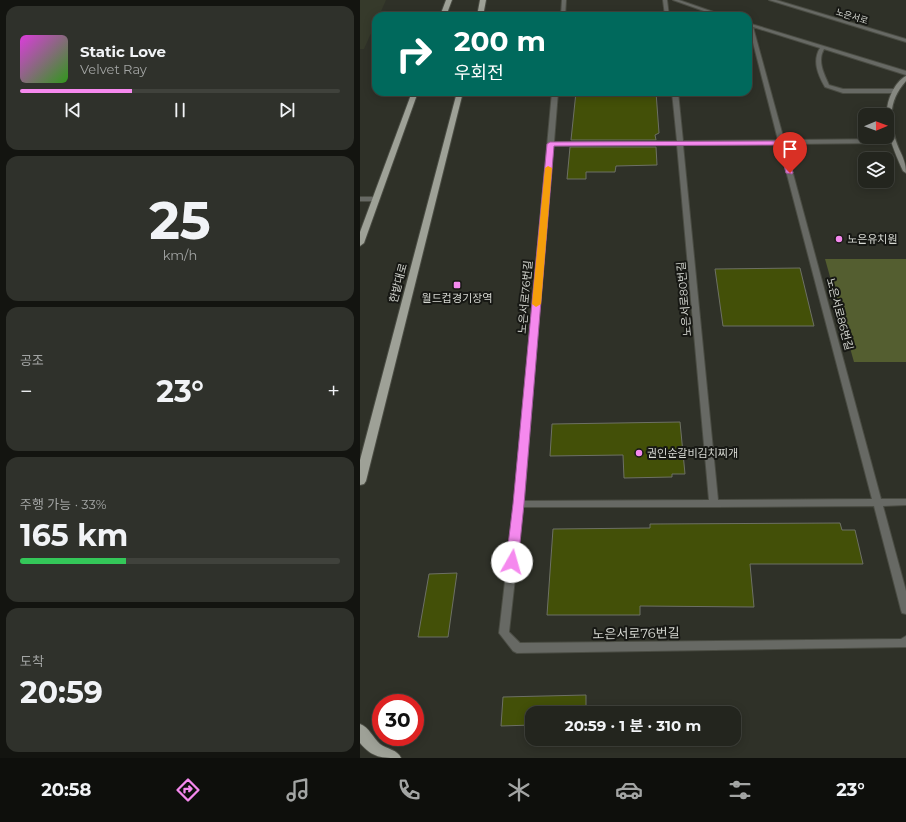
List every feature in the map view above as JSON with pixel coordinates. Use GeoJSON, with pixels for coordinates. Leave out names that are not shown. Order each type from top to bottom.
{"type":"FeatureCollection","features":[{"type":"Feature","properties":{"kind":"main road"},"geometry":{"type":"LineString","coordinates":[[480,12],[483,0]]}},
{"type":"Feature","properties":{"kind":"main road"},"geometry":{"type":"LineString","coordinates":[[481,12],[491,0]]}},
{"type":"Feature","properties":{"kind":"main road"},"geometry":{"type":"LineString","coordinates":[[444,12],[447,1]]}},
{"type":"Feature","properties":{"kind":"main road"},"geometry":{"type":"LineString","coordinates":[[360,243],[414,96]]}},
{"type":"Feature","properties":{"kind":"main road","name":"한밭대로"},"geometry":{"type":"LineString","coordinates":[[360,481],[459,96]]}},
{"type":"Feature","properties":{"kind":"main road"},"geometry":{"type":"LineString","coordinates":[[360,730],[366,740],[376,750],[382,754],[394,758]]}},
{"type":"Feature","properties":{"kind":"street"},"geometry":{"type":"LineString","coordinates":[[563,12],[564,0]]}},
{"type":"Feature","properties":{"kind":"street"},"geometry":{"type":"LineString","coordinates":[[665,0],[666,12]]}},
{"type":"Feature","properties":{"kind":"street"},"geometry":{"type":"LineString","coordinates":[[674,0],[711,12]]}},
{"type":"Feature","properties":{"kind":"street","name":"노은서로"},"geometry":{"type":"LineString","coordinates":[[771,0],[906,40]]}},
{"type":"Feature","properties":{"kind":"street"},"geometry":{"type":"LineString","coordinates":[[752,25],[906,73]]}},
{"type":"Feature","properties":{"kind":"street","name":"노은서로86번길"},"geometry":{"type":"LineString","coordinates":[[752,35],[906,610]]}},
{"type":"Feature","properties":{"kind":"street"},"geometry":{"type":"LineString","coordinates":[[822,48],[818,53],[817,58],[827,86],[843,91],[894,91]]}},
{"type":"Feature","properties":{"kind":"street"},"geometry":{"type":"LineString","coordinates":[[889,108],[894,91],[906,78]]}},
{"type":"Feature","properties":{"kind":"street","name":"노은서로76번길"},"geometry":{"type":"LineString","coordinates":[[556,96],[550,144],[519,504],[504,633],[517,648],[905,642]]}},
{"type":"Feature","properties":{"kind":"street","name":"노은서로80번길"},"geometry":{"type":"LineString","coordinates":[[675,96],[714,504]]}},
{"type":"Feature","properties":{"kind":"street"},"geometry":{"type":"LineString","coordinates":[[550,144],[782,143],[858,141]]}},
{"type":"Feature","properties":{"kind":"street"},"geometry":{"type":"LineString","coordinates":[[894,144],[906,171]]}},
{"type":"Feature","properties":{"kind":"street"},"geometry":{"type":"LineString","coordinates":[[360,199],[375,199]]}},
{"type":"Feature","properties":{"kind":"street"},"geometry":{"type":"LineString","coordinates":[[519,504],[906,502]]}},
{"type":"Feature","properties":{"kind":"shaded area"},"geometry":{"type":"Polygon","coordinates":[[[360,0],[386,0],[381,12],[372,12],[372,31],[364,49],[360,49],[360,0]]]}},
{"type":"Feature","properties":{"kind":"green space"},"geometry":{"type":"Polygon","coordinates":[[[825,259],[906,259],[906,362],[854,362],[825,259]]]}},
{"type":"Feature","properties":{"kind":"building"},"geometry":{"type":"Polygon","coordinates":[[[576,96],[656,96],[659,133],[655,135],[656,140],[571,140],[576,96]]]}},
{"type":"Feature","properties":{"kind":"building"},"geometry":{"type":"Polygon","coordinates":[[[570,147],[656,147],[657,165],[616,166],[615,172],[586,172],[586,179],[567,179],[570,147]]]}},
{"type":"Feature","properties":{"kind":"building"},"geometry":{"type":"Polygon","coordinates":[[[800,268],[814,326],[723,326],[715,269],[800,268]]]}},
{"type":"Feature","properties":{"kind":"building"},"geometry":{"type":"Polygon","coordinates":[[[680,422],[685,474],[672,474],[672,477],[624,478],[623,455],[550,456],[552,424],[680,422]]]}},
{"type":"Feature","properties":{"kind":"building"},"geometry":{"type":"Polygon","coordinates":[[[840,523],[842,530],[855,530],[863,564],[750,564],[754,607],[640,606],[640,615],[547,615],[553,529],[650,528],[650,524],[840,523]]]}},
{"type":"Feature","properties":{"kind":"building"},"geometry":{"type":"Polygon","coordinates":[[[457,573],[448,637],[418,637],[429,574],[457,573]]]}},
{"type":"Feature","properties":{"kind":"building"},"geometry":{"type":"Polygon","coordinates":[[[586,695],[586,706],[525,706],[525,725],[501,726],[503,697],[586,695]]]}},
{"type":"Feature","properties":{"kind":"slow traffic"},"geometry":{"type":"LineString","coordinates":[[536,304],[548,168]]}},
{"type":"Feature","properties":{"kind":"place","name":"노은유치원"},"geometry":{"type":"Point","coordinates":[839,239]}},
{"type":"Feature","properties":{"kind":"place","name":"월드컵경기장역"},"geometry":{"type":"Point","coordinates":[457,285]}},
{"type":"Feature","properties":{"kind":"place","name":"권인순갈비김치찌개"},"geometry":{"type":"Point","coordinates":[639,453]}},
{"type":"Feature","properties":{"kind":"route"},"geometry":{"type":"LineString","coordinates":[[512,562],[519,504],[550,144],[782,143],[790,173]]}}]}
